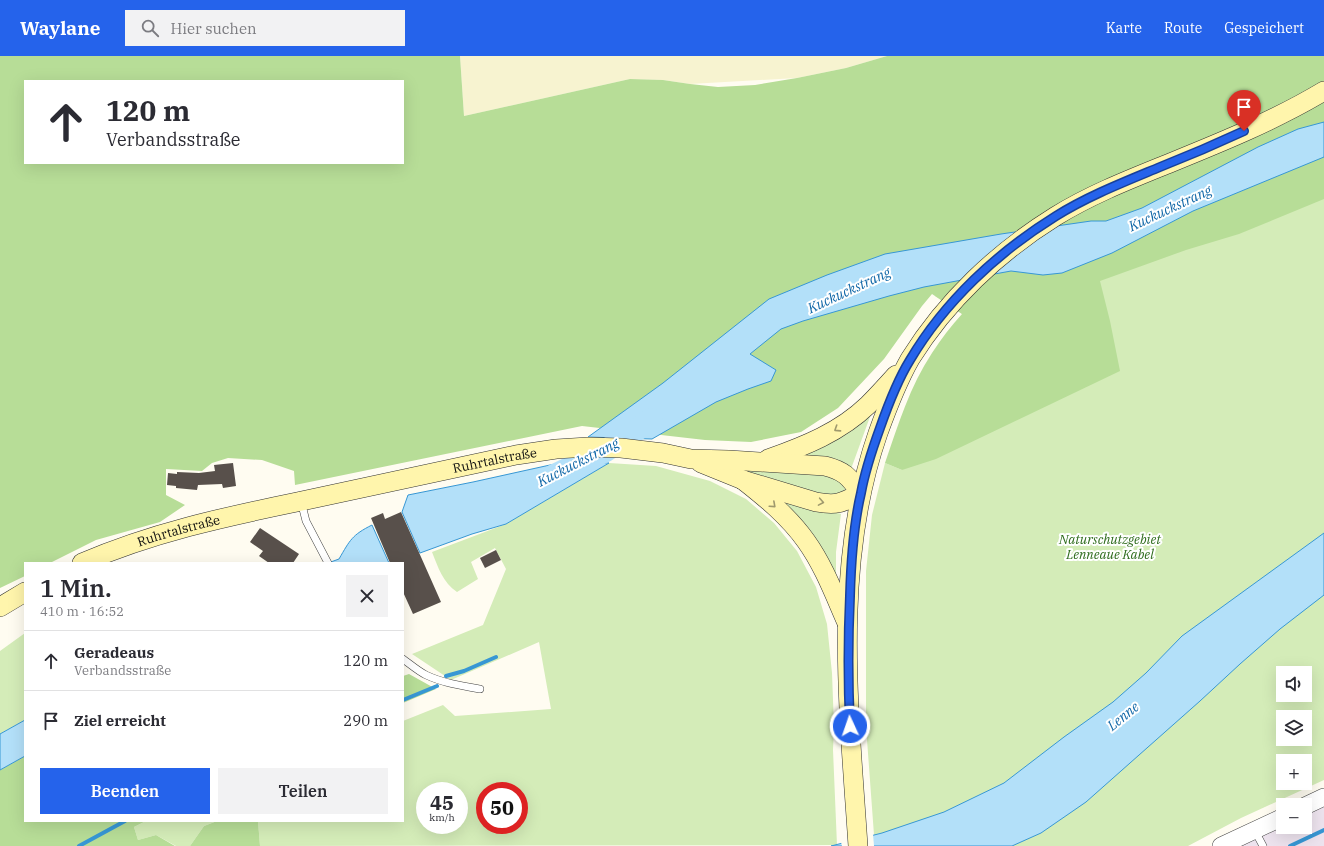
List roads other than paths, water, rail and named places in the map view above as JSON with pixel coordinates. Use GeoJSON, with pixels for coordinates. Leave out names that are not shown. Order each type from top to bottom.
{"type":"FeatureCollection","features":[{"type":"Feature","properties":{"kind":"main road"},"geometry":{"type":"LineString","coordinates":[[760,462],[816,441],[848,422],[868,405],[910,359],[945,312],[966,288],[1024,237],[1056,216],[1100,192],[1207,148],[1268,120],[1324,91]]}},
{"type":"Feature","properties":{"kind":"main road"},"geometry":{"type":"LineString","coordinates":[[858,846],[848,679],[848,626],[852,550],[860,493],[872,449],[892,396],[910,359]]}},
{"type":"Feature","properties":{"kind":"main road","name":"Ruhrtalstraße"},"geometry":{"type":"LineString","coordinates":[[84,562],[122,546],[163,533],[225,518],[516,455],[556,449],[588,447],[621,448],[663,453],[691,459],[817,465],[833,468],[848,476],[860,493],[842,503],[826,504],[816,502],[743,480],[691,459]]}},
{"type":"Feature","properties":{"kind":"main road"},"geometry":{"type":"LineString","coordinates":[[743,480],[783,514],[807,542],[829,584],[848,626]]}},
{"type":"Feature","properties":{"kind":"main road"},"geometry":{"type":"LineString","coordinates":[[0,607],[24,593]]}},
{"type":"Feature","properties":{"kind":"street"},"geometry":{"type":"LineString","coordinates":[[1312,803],[1324,797]]}},
{"type":"Feature","properties":{"kind":"street"},"geometry":{"type":"LineString","coordinates":[[1221,846],[1260,841],[1276,824]]}},
{"type":"Feature","properties":{"kind":"lane"},"geometry":{"type":"LineString","coordinates":[[301,501],[306,521],[328,562]]}},
{"type":"Feature","properties":{"kind":"lane"},"geometry":{"type":"LineString","coordinates":[[404,660],[425,674],[437,679],[480,689]]}},
{"type":"Feature","properties":{"kind":"water"},"geometry":{"type":"Polygon","coordinates":[[[1324,122],[1324,157],[1193,211],[1112,253],[1062,273],[1043,275],[1011,271],[924,287],[803,321],[781,329],[750,354],[776,370],[771,381],[716,402],[652,439],[588,437],[663,383],[769,299],[827,275],[885,254],[1001,234],[1091,221],[1106,221],[1142,208],[1258,147],[1298,129],[1324,122]]]}},
{"type":"Feature","properties":{"kind":"water"},"geometry":{"type":"Polygon","coordinates":[[[577,462],[609,463],[506,524],[472,534],[420,553],[402,512],[408,495],[550,465],[577,462]]]}},
{"type":"Feature","properties":{"kind":"water"},"geometry":{"type":"Polygon","coordinates":[[[372,525],[389,562],[331,562],[339,559],[352,539],[372,525]]]}},
{"type":"Feature","properties":{"kind":"water","name":"Lenne"},"geometry":{"type":"Polygon","coordinates":[[[1324,533],[1324,595],[1280,629],[1086,802],[1041,833],[1012,846],[831,846],[882,833],[944,812],[1004,783],[1113,702],[1146,673],[1182,636],[1324,533]]]}},
{"type":"Feature","properties":{"kind":"water"},"geometry":{"type":"Polygon","coordinates":[[[24,721],[24,757],[0,770],[0,734],[24,721]]]}},
{"type":"Feature","properties":{"kind":"waterway","name":"Kuckuckstrang"},"geometry":{"type":"LineString","coordinates":[[553,476],[605,451],[651,420]]}},
{"type":"Feature","properties":{"kind":"waterway"},"geometry":{"type":"LineString","coordinates":[[446,676],[464,671],[496,657]]}},
{"type":"Feature","properties":{"kind":"waterway"},"geometry":{"type":"LineString","coordinates":[[404,700],[437,686]]}},
{"type":"Feature","properties":{"kind":"waterway"},"geometry":{"type":"LineString","coordinates":[[79,846],[123,822]]}},
{"type":"Feature","properties":{"kind":"waterway"},"geometry":{"type":"LineString","coordinates":[[1290,846],[1324,830]]}},
{"type":"Feature","properties":{"kind":"park label","name":"Naturschutzgebiet Lenneaue Kabel"},"geometry":{"type":"Point","coordinates":[1110,546]}}]}
